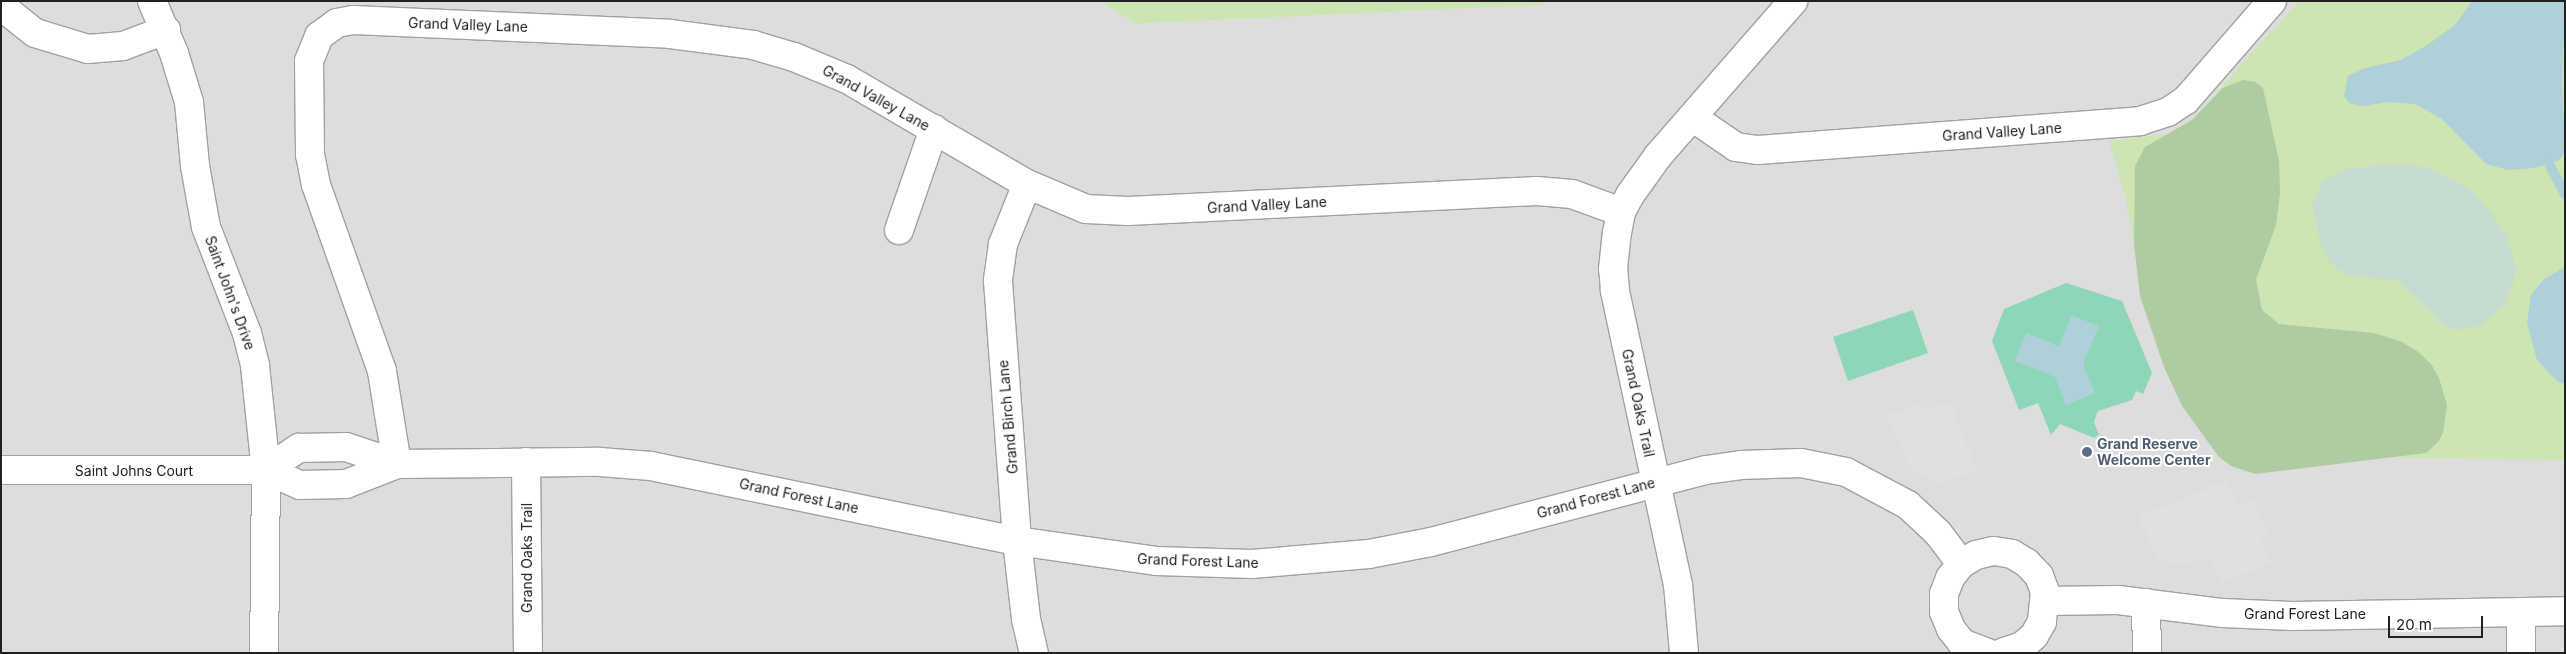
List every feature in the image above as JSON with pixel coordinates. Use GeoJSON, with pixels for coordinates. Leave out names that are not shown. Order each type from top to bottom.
{"type":"FeatureCollection","features":[{"type":"Feature","properties":{"kind":"street","name":"Saint John's Drive"},"geometry":{"type":"LineString","coordinates":[[152,1],[166,30],[189,102],[195,166],[206,227],[248,333],[255,366],[266,470],[264,653]]}},
{"type":"Feature","properties":{"kind":"street"},"geometry":{"type":"LineString","coordinates":[[1621,212],[1644,175],[1692,116],[1793,1]]}},
{"type":"Feature","properties":{"kind":"street","name":"Grand Valley Lane"},"geometry":{"type":"LineString","coordinates":[[1692,116],[1736,147],[1758,150],[2140,121],[2168,112],[2186,100],[2272,1]]}},
{"type":"Feature","properties":{"kind":"street"},"geometry":{"type":"LineString","coordinates":[[1,6],[27,29],[58,42],[88,49],[116,48],[166,30]]}},
{"type":"Feature","properties":{"kind":"street","name":"Grand Valley Lane"},"geometry":{"type":"LineString","coordinates":[[397,464],[382,371],[316,185],[310,155],[309,61],[319,36],[337,23],[353,20],[670,34],[734,41],[774,50],[829,70],[1027,184],[1072,205],[1113,211],[1537,191],[1572,194],[1621,212]]}},
{"type":"Feature","properties":{"kind":"street"},"geometry":{"type":"LineString","coordinates":[[899,230],[934,129]]}},
{"type":"Feature","properties":{"kind":"street","name":"Grand Birch Lane"},"geometry":{"type":"LineString","coordinates":[[1027,184],[1005,236],[998,281],[1017,541],[1034,653]]}},
{"type":"Feature","properties":{"kind":"street","name":"Grand Oaks Trail"},"geometry":{"type":"LineString","coordinates":[[1621,212],[1614,279],[1655,483],[1678,585],[1684,653]]}},
{"type":"Feature","properties":{"kind":"street","name":"Grand Forest Lane"},"geometry":{"type":"LineString","coordinates":[[266,470],[299,448],[346,447],[397,464],[526,462],[651,466],[1017,541],[1156,561],[1252,564],[1308,562],[1431,542],[1655,483],[1741,465],[1774,462],[1822,466],[1859,477],[1908,505],[1932,526],[1961,564]]}},
{"type":"Feature","properties":{"kind":"street","name":"Grand Oaks Trail"},"geometry":{"type":"LineString","coordinates":[[526,462],[528,653]]}},
{"type":"Feature","properties":{"kind":"street","name":"Grand Forest Lane"},"geometry":{"type":"LineString","coordinates":[[266,470],[300,485],[346,484],[397,464]]}},
{"type":"Feature","properties":{"kind":"street","name":"Saint Johns Court"},"geometry":{"type":"LineString","coordinates":[[1,470],[266,470]]}},
{"type":"Feature","properties":{"kind":"street"},"geometry":{"type":"LineString","coordinates":[[1994,552],[2012,554],[2027,563],[2039,576],[2046,601],[2042,622],[2034,636],[2022,646],[1986,652],[1962,643],[1951,629],[1944,612],[1944,594],[1950,578],[1961,564],[1976,555],[1994,552]]}},
{"type":"Feature","properties":{"kind":"street","name":"Grand Forest Lane"},"geometry":{"type":"LineString","coordinates":[[2046,601],[2097,599],[2223,613],[2292,616],[2565,611]]}},
{"type":"Feature","properties":{"kind":"street"},"geometry":{"type":"LineString","coordinates":[[2146,603],[2147,653]]}},
{"type":"Feature","properties":{"kind":"street"},"geometry":{"type":"LineString","coordinates":[[2521,612],[2521,653]]}},
{"type":"Feature","properties":{"kind":"shaded area"},"geometry":{"type":"Polygon","coordinates":[[[1,1],[1100,1],[1135,24],[1543,5],[1546,1],[2565,1],[2565,653],[1,653],[1,1]]]}},
{"type":"Feature","properties":{"kind":"shaded area"},"geometry":{"type":"Polygon","coordinates":[[[1950,402],[1977,471],[1936,484],[1909,466],[1887,416],[1919,403],[1926,411],[1950,402]]]}},
{"type":"Feature","properties":{"kind":"shaded area"},"geometry":{"type":"Polygon","coordinates":[[[2227,480],[2236,502],[2242,504],[2254,500],[2268,531],[2261,538],[2271,562],[2221,583],[2209,558],[2183,565],[2159,560],[2139,517],[2227,480]]]}},
{"type":"Feature","properties":{"kind":"green space"},"geometry":{"type":"Polygon","coordinates":[[[1100,1],[1546,1],[1543,5],[1135,24],[1100,1]]]}},
{"type":"Feature","properties":{"kind":"green space"},"geometry":{"type":"Polygon","coordinates":[[[2299,1],[2565,1],[2565,460],[2402,458],[2134,244],[2126,199],[2109,141],[2166,134],[2192,120],[2299,1]]]}},
{"type":"Feature","properties":{"kind":"green space"},"geometry":{"type":"Polygon","coordinates":[[[2243,80],[2255,82],[2263,88],[2279,161],[2280,193],[2276,225],[2256,280],[2262,310],[2279,324],[2373,333],[2400,341],[2417,351],[2431,364],[2439,378],[2447,405],[2443,433],[2438,442],[2426,453],[2255,474],[2231,466],[2219,457],[2182,406],[2164,367],[2140,296],[2134,244],[2135,166],[2145,147],[2192,120],[2223,88],[2243,80]]]}},
{"type":"Feature","properties":{"kind":"green space"},"geometry":{"type":"Polygon","coordinates":[[[2395,164],[2427,167],[2468,187],[2493,215],[2507,237],[2516,268],[2513,285],[2504,305],[2479,326],[2457,330],[2446,327],[2398,281],[2353,276],[2340,271],[2330,262],[2321,245],[2312,204],[2322,182],[2346,169],[2395,164]]]}},
{"type":"Feature","properties":{"kind":"green space"},"geometry":{"type":"Polygon","coordinates":[[[2066,283],[2122,301],[2152,373],[2143,394],[2136,391],[2132,400],[2098,411],[2094,422],[2099,435],[2094,438],[2060,424],[2051,435],[2038,403],[2019,410],[1992,341],[2004,309],[2066,283]]]}},
{"type":"Feature","properties":{"kind":"green space"},"geometry":{"type":"Polygon","coordinates":[[[1913,310],[1928,353],[1848,381],[1833,337],[1913,310]]]}},
{"type":"Feature","properties":{"kind":"water"},"geometry":{"type":"Polygon","coordinates":[[[2472,1],[2565,1],[2562,84],[2565,151],[2560,160],[2535,168],[2508,170],[2486,164],[2442,119],[2415,104],[2389,102],[2361,106],[2349,103],[2344,96],[2348,76],[2365,68],[2401,60],[2426,46],[2455,25],[2472,1]]]}},
{"type":"Feature","properties":{"kind":"water"},"geometry":{"type":"Polygon","coordinates":[[[2565,267],[2565,384],[2558,382],[2537,360],[2527,323],[2531,295],[2544,279],[2565,267]]]}},
{"type":"Feature","properties":{"kind":"water"},"geometry":{"type":"Polygon","coordinates":[[[2071,315],[2099,326],[2083,364],[2095,393],[2066,405],[2055,377],[2015,361],[2026,333],[2059,346],[2071,315]]]}},
{"type":"Feature","properties":{"kind":"waterway"},"geometry":{"type":"LineString","coordinates":[[2549,164],[2565,194]]}},
{"type":"Feature","properties":{"kind":"place","name":"Grand Reserve Welcome Center"},"geometry":{"type":"Point","coordinates":[2087,452]}}]}
